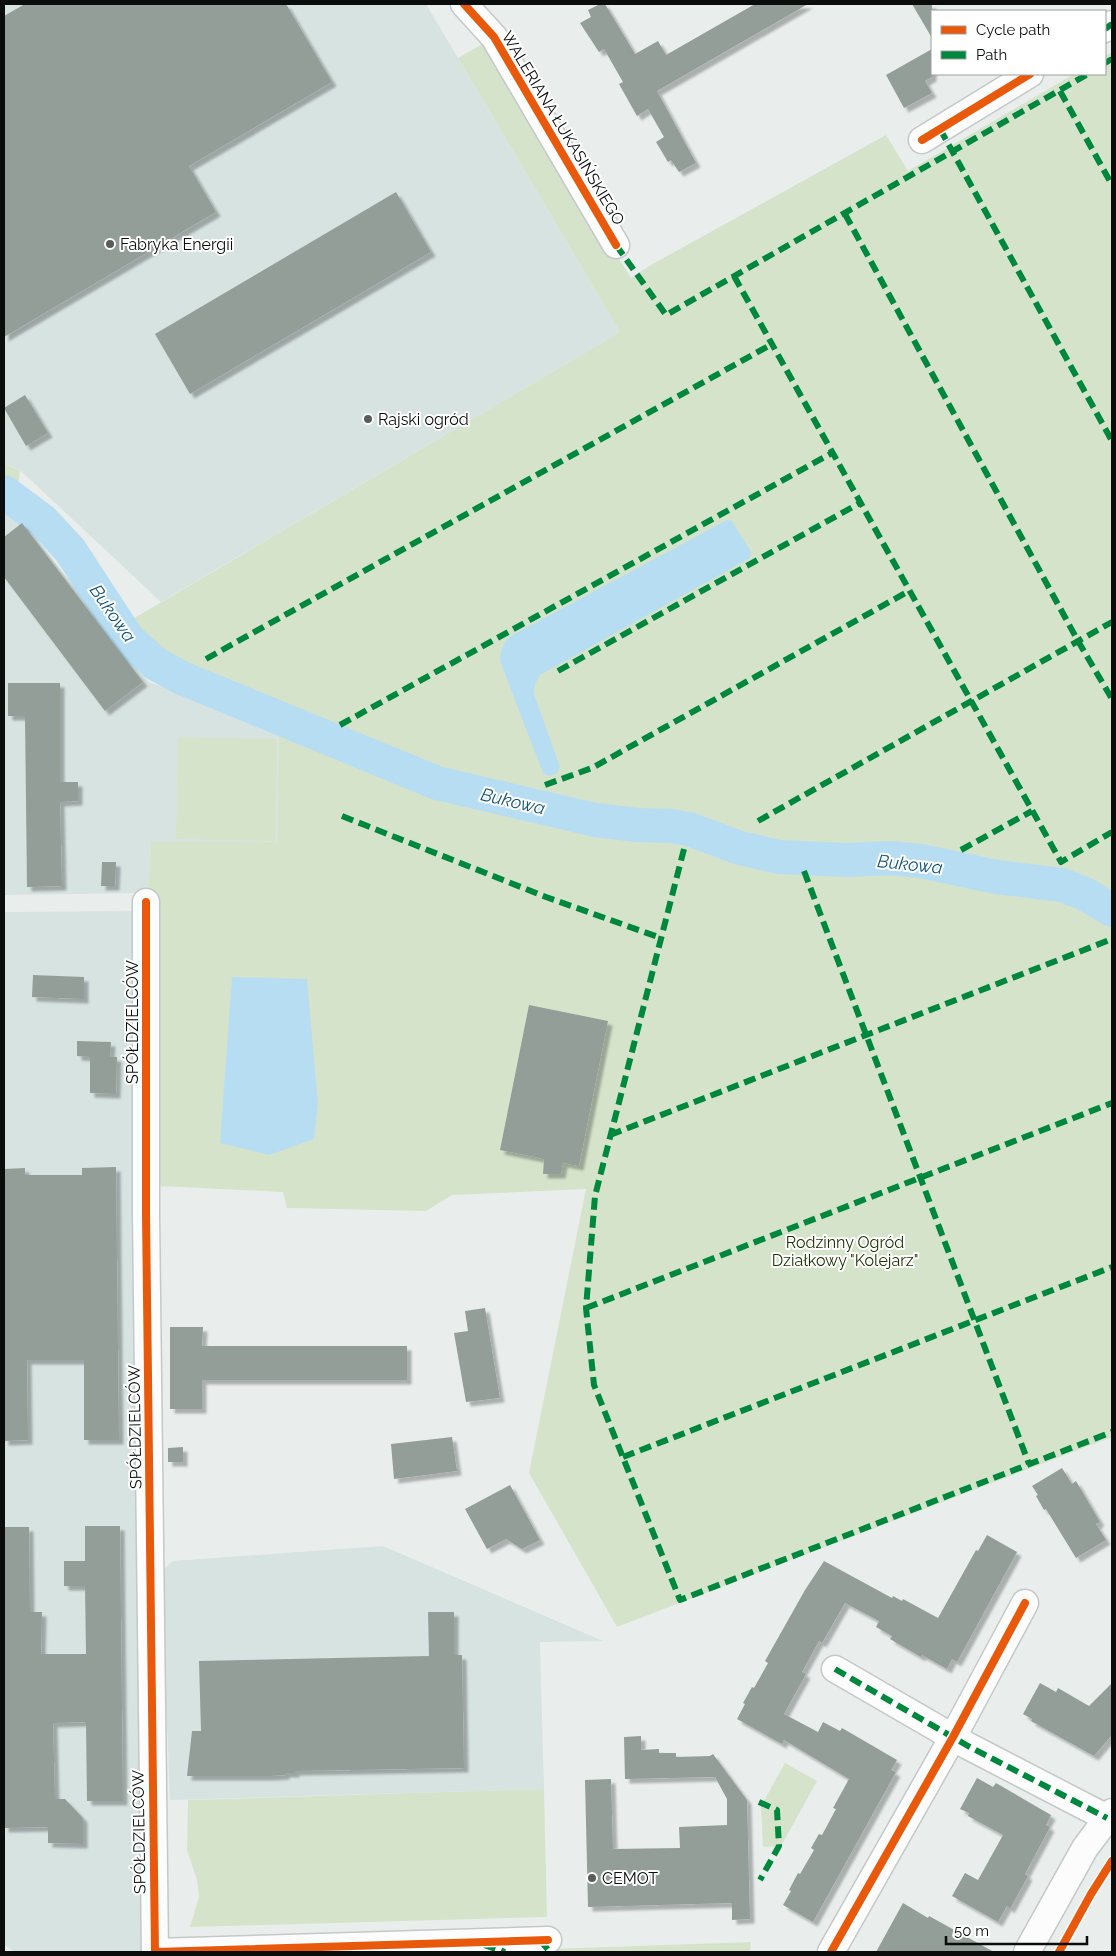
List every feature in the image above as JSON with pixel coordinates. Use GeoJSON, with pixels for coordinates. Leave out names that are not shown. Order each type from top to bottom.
{"type":"FeatureCollection","features":[{"type":"Feature","properties":{"kind":"street","name":"WALERIANA ŁUKASIŃSKIEGO"},"geometry":{"type":"LineString","coordinates":[[464,4],[494,37],[616,244]]}},
{"type":"Feature","properties":{"kind":"street"},"geometry":{"type":"LineString","coordinates":[[922,140],[1028,75]]}},
{"type":"Feature","properties":{"kind":"street","name":"SPÓŁDZIELCÓW"},"geometry":{"type":"LineString","coordinates":[[146,902],[146,1214],[155,1952],[548,1940]]}},
{"type":"Feature","properties":{"kind":"street"},"geometry":{"type":"LineString","coordinates":[[831,1952],[953,1737],[1025,1603]]}},
{"type":"Feature","properties":{"kind":"street"},"geometry":{"type":"LineString","coordinates":[[835,1669],[953,1737],[1110,1815],[1085,1848],[1027,1952]]}},
{"type":"Feature","properties":{"kind":"shaded area"},"geometry":{"type":"Polygon","coordinates":[[[4,4],[426,4],[620,332],[161,602],[21,471],[4,463],[4,4]]]}},
{"type":"Feature","properties":{"kind":"shaded area"},"geometry":{"type":"Polygon","coordinates":[[[4,506],[14,511],[149,682],[279,727],[277,842],[151,842],[148,893],[4,895],[4,506]]]}},
{"type":"Feature","properties":{"kind":"shaded area"},"geometry":{"type":"Polygon","coordinates":[[[136,911],[141,1952],[15,1952],[4,1944],[4,912],[136,911]]]}},
{"type":"Feature","properties":{"kind":"shaded area"},"geometry":{"type":"Polygon","coordinates":[[[383,1546],[603,1641],[540,1642],[544,1789],[170,1800],[161,1571],[173,1561],[383,1546]]]}},
{"type":"Feature","properties":{"kind":"green space"},"geometry":{"type":"Polygon","coordinates":[[[484,43],[631,278],[649,266],[886,135],[908,171],[1072,75],[1106,75],[1106,55],[1112,52],[1112,894],[1092,883],[900,847],[798,846],[767,843],[673,817],[618,815],[462,779],[422,766],[168,664],[151,651],[126,623],[620,332],[458,58],[484,43]]]}},
{"type":"Feature","properties":{"kind":"green space"},"geometry":{"type":"Polygon","coordinates":[[[4,463],[20,471],[14,511],[4,506],[4,463]]]}},
{"type":"Feature","properties":{"kind":"green space","name":"Rodzinny Ogród Działkowy \"Kolejarz\""},"geometry":{"type":"Polygon","coordinates":[[[279,727],[372,763],[414,782],[452,794],[576,822],[680,835],[759,859],[783,864],[903,868],[1045,893],[1076,901],[1112,921],[1112,1437],[617,1627],[529,1473],[586,1189],[452,1195],[426,1211],[287,1208],[283,1192],[159,1186],[148,893],[151,842],[277,842],[279,727]]]}},
{"type":"Feature","properties":{"kind":"green space"},"geometry":{"type":"Polygon","coordinates":[[[178,737],[277,739],[275,841],[176,839],[178,737]]]}},
{"type":"Feature","properties":{"kind":"green space"},"geometry":{"type":"Polygon","coordinates":[[[785,1763],[817,1781],[781,1846],[763,1847],[761,1806],[785,1763]]]}},
{"type":"Feature","properties":{"kind":"green space"},"geometry":{"type":"Polygon","coordinates":[[[544,1789],[547,1917],[190,1927],[199,1897],[197,1880],[187,1850],[188,1800],[544,1789]]]}},
{"type":"Feature","properties":{"kind":"green space"},"geometry":{"type":"Polygon","coordinates":[[[751,1942],[750,1952],[554,1952],[551,1949],[751,1942]]]}},
{"type":"Feature","properties":{"kind":"water"},"geometry":{"type":"Polygon","coordinates":[[[727,520],[732,521],[751,552],[750,558],[540,675],[535,684],[534,694],[560,767],[557,773],[550,776],[543,773],[500,661],[501,651],[509,637],[727,520]]]}},
{"type":"Feature","properties":{"kind":"water"},"geometry":{"type":"Polygon","coordinates":[[[232,977],[307,979],[318,1104],[314,1139],[269,1155],[220,1143],[232,977]]]}},
{"type":"Feature","properties":{"kind":"building"},"geometry":{"type":"Polygon","coordinates":[[[25,4],[286,4],[332,82],[189,166],[216,212],[4,337],[4,16],[25,4]]]}},
{"type":"Feature","properties":{"kind":"building"},"geometry":{"type":"Polygon","coordinates":[[[600,4],[605,4],[635,54],[658,41],[666,55],[755,4],[808,4],[657,91],[696,163],[679,172],[671,160],[668,162],[656,142],[664,137],[648,109],[637,116],[619,84],[623,82],[604,49],[599,52],[580,23],[591,17],[588,10],[600,4]]]}},
{"type":"Feature","properties":{"kind":"building"},"geometry":{"type":"Polygon","coordinates":[[[912,4],[932,4],[931,36],[912,4]]]}},
{"type":"Feature","properties":{"kind":"building"},"geometry":{"type":"Polygon","coordinates":[[[931,50],[932,77],[925,81],[932,93],[904,108],[886,75],[931,50]]]}},
{"type":"Feature","properties":{"kind":"building"},"geometry":{"type":"Polygon","coordinates":[[[396,192],[431,252],[190,394],[155,334],[396,192]]]}},
{"type":"Feature","properties":{"kind":"building"},"geometry":{"type":"Polygon","coordinates":[[[25,395],[48,433],[26,446],[4,408],[25,395]]]}},
{"type":"Feature","properties":{"kind":"building"},"geometry":{"type":"Polygon","coordinates":[[[22,523],[143,682],[105,711],[4,577],[4,537],[22,523]]]}},
{"type":"Feature","properties":{"kind":"building"},"geometry":{"type":"Polygon","coordinates":[[[8,683],[60,683],[60,782],[78,782],[78,801],[60,802],[62,886],[27,887],[25,716],[8,716],[8,683]]]}},
{"type":"Feature","properties":{"kind":"building"},"geometry":{"type":"Polygon","coordinates":[[[102,862],[116,862],[115,886],[101,886],[102,862]]]}},
{"type":"Feature","properties":{"kind":"building"},"geometry":{"type":"Polygon","coordinates":[[[33,975],[84,977],[84,999],[32,997],[33,975]]]}},
{"type":"Feature","properties":{"kind":"building"},"geometry":{"type":"Polygon","coordinates":[[[529,1005],[608,1021],[579,1166],[563,1163],[561,1174],[543,1174],[544,1159],[500,1150],[529,1005]]]}},
{"type":"Feature","properties":{"kind":"building"},"geometry":{"type":"Polygon","coordinates":[[[77,1041],[111,1042],[110,1057],[117,1057],[116,1094],[90,1093],[90,1057],[77,1056],[77,1041]]]}},
{"type":"Feature","properties":{"kind":"building"},"geometry":{"type":"Polygon","coordinates":[[[116,1167],[119,1440],[84,1440],[84,1360],[27,1360],[28,1440],[4,1441],[4,1169],[25,1168],[25,1175],[82,1175],[82,1168],[116,1167]]]}},
{"type":"Feature","properties":{"kind":"building"},"geometry":{"type":"Polygon","coordinates":[[[485,1308],[500,1398],[466,1402],[454,1333],[468,1331],[465,1311],[485,1308]]]}},
{"type":"Feature","properties":{"kind":"building"},"geometry":{"type":"Polygon","coordinates":[[[170,1327],[203,1327],[202,1346],[407,1346],[407,1380],[202,1380],[202,1409],[170,1409],[170,1327]]]}},
{"type":"Feature","properties":{"kind":"building"},"geometry":{"type":"Polygon","coordinates":[[[452,1437],[457,1471],[394,1479],[391,1444],[452,1437]]]}},
{"type":"Feature","properties":{"kind":"building"},"geometry":{"type":"Polygon","coordinates":[[[183,1447],[183,1462],[168,1462],[168,1448],[183,1447]]]}},
{"type":"Feature","properties":{"kind":"building"},"geometry":{"type":"Polygon","coordinates":[[[1062,1468],[1072,1484],[1076,1481],[1100,1522],[1096,1524],[1106,1540],[1076,1558],[1046,1509],[1044,1510],[1032,1486],[1062,1468]]]}},
{"type":"Feature","properties":{"kind":"building"},"geometry":{"type":"Polygon","coordinates":[[[510,1485],[540,1540],[522,1549],[506,1539],[487,1549],[465,1509],[510,1485]]]}},
{"type":"Feature","properties":{"kind":"building"},"geometry":{"type":"Polygon","coordinates":[[[85,1526],[120,1526],[123,1801],[87,1801],[86,1722],[53,1723],[55,1799],[65,1799],[83,1818],[83,1844],[48,1843],[48,1827],[4,1828],[4,1527],[29,1527],[30,1612],[42,1612],[41,1654],[86,1654],[85,1586],[64,1586],[64,1561],[85,1561],[85,1526]]]}},
{"type":"Feature","properties":{"kind":"building"},"geometry":{"type":"Polygon","coordinates":[[[987,1535],[1017,1552],[957,1662],[952,1659],[947,1669],[922,1655],[921,1657],[890,1639],[892,1636],[876,1627],[879,1621],[845,1603],[822,1643],[819,1641],[802,1672],[806,1674],[784,1714],[818,1732],[823,1722],[840,1731],[842,1728],[897,1760],[891,1770],[896,1772],[813,1922],[783,1905],[798,1873],[800,1874],[814,1850],[811,1848],[819,1834],[822,1835],[836,1809],[833,1808],[849,1779],[784,1740],[782,1744],[737,1719],[745,1704],[743,1703],[768,1663],[765,1661],[805,1590],[824,1561],[892,1598],[893,1596],[902,1601],[903,1599],[938,1618],[976,1550],[978,1551],[987,1535]]]}},
{"type":"Feature","properties":{"kind":"building"},"geometry":{"type":"Polygon","coordinates":[[[428,1612],[454,1612],[454,1655],[462,1655],[464,1768],[295,1771],[295,1773],[285,1773],[285,1775],[269,1776],[187,1776],[192,1731],[201,1731],[199,1661],[429,1656],[428,1612]]]}},
{"type":"Feature","properties":{"kind":"building"},"geometry":{"type":"Polygon","coordinates":[[[1040,1683],[1056,1692],[1058,1688],[1089,1706],[1112,1683],[1112,1735],[1094,1756],[1031,1721],[1032,1719],[1023,1714],[1040,1683]]]}},
{"type":"Feature","properties":{"kind":"building"},"geometry":{"type":"Polygon","coordinates":[[[641,1736],[641,1750],[659,1749],[659,1753],[676,1753],[676,1757],[710,1756],[713,1754],[747,1800],[750,1919],[732,1920],[732,1903],[588,1907],[585,1780],[611,1779],[613,1849],[680,1848],[679,1827],[727,1825],[727,1799],[715,1777],[625,1779],[624,1737],[641,1736]]]}},
{"type":"Feature","properties":{"kind":"building"},"geometry":{"type":"Polygon","coordinates":[[[977,1778],[993,1787],[996,1783],[1051,1815],[1046,1825],[1050,1827],[1025,1874],[1028,1876],[1010,1909],[1007,1906],[998,1922],[952,1896],[965,1873],[978,1880],[1003,1835],[968,1816],[969,1813],[960,1809],[977,1778]]]}},
{"type":"Feature","properties":{"kind":"building"},"geometry":{"type":"Polygon","coordinates":[[[903,1903],[928,1918],[929,1916],[994,1952],[876,1952],[903,1903]]]}},
{"type":"Feature","properties":{"kind":"waterway","name":"Bukowa"},"geometry":{"type":"LineString","coordinates":[[4,492],[43,521],[70,550],[128,639],[156,664],[182,678],[437,783],[595,820],[689,829],[740,848],[779,857],[847,860],[890,858],[921,861],[996,877],[1062,885],[1085,894],[1112,910]]}},
{"type":"Feature","properties":{"kind":"marked path"},"geometry":{"type":"LineString","coordinates":[[1106,28],[1112,24]]}},
{"type":"Feature","properties":{"kind":"marked path"},"geometry":{"type":"LineString","coordinates":[[1106,62],[1112,59]]}},
{"type":"Feature","properties":{"kind":"marked path"},"geometry":{"type":"LineString","coordinates":[[616,245],[666,315],[1086,75]]}},
{"type":"Feature","properties":{"kind":"marked path"},"geometry":{"type":"LineString","coordinates":[[1060,91],[1112,185]]}},
{"type":"Feature","properties":{"kind":"marked path"},"geometry":{"type":"LineString","coordinates":[[940,129],[1112,441]]}},
{"type":"Feature","properties":{"kind":"marked path"},"geometry":{"type":"LineString","coordinates":[[845,214],[1078,641],[1112,699]]}},
{"type":"Feature","properties":{"kind":"marked path"},"geometry":{"type":"LineString","coordinates":[[734,276],[1061,862],[1112,832]]}},
{"type":"Feature","properties":{"kind":"marked path"},"geometry":{"type":"LineString","coordinates":[[206,659],[772,344]]}},
{"type":"Feature","properties":{"kind":"marked path"},"geometry":{"type":"LineString","coordinates":[[340,725],[832,453]]}},
{"type":"Feature","properties":{"kind":"marked path"},"geometry":{"type":"LineString","coordinates":[[558,671],[860,503]]}},
{"type":"Feature","properties":{"kind":"marked path"},"geometry":{"type":"LineString","coordinates":[[545,785],[592,768],[909,591]]}},
{"type":"Feature","properties":{"kind":"marked path"},"geometry":{"type":"LineString","coordinates":[[758,821],[1112,622]]}},
{"type":"Feature","properties":{"kind":"marked path"},"geometry":{"type":"LineString","coordinates":[[961,850],[1032,811]]}},
{"type":"Feature","properties":{"kind":"marked path"},"geometry":{"type":"LineString","coordinates":[[342,816],[546,897],[661,938]]}},
{"type":"Feature","properties":{"kind":"marked path"},"geometry":{"type":"LineString","coordinates":[[684,849],[595,1196],[586,1308],[594,1385],[680,1600],[1112,1432]]}},
{"type":"Feature","properties":{"kind":"marked path"},"geometry":{"type":"LineString","coordinates":[[804,871],[1029,1464]]}},
{"type":"Feature","properties":{"kind":"marked path"},"geometry":{"type":"LineString","coordinates":[[610,1135],[1112,939]]}},
{"type":"Feature","properties":{"kind":"marked path"},"geometry":{"type":"LineString","coordinates":[[586,1308],[1112,1103]]}},
{"type":"Feature","properties":{"kind":"marked path"},"geometry":{"type":"LineString","coordinates":[[623,1457],[1112,1267]]}},
{"type":"Feature","properties":{"kind":"marked path"},"geometry":{"type":"LineString","coordinates":[[835,1669],[968,1746],[1107,1818]]}},
{"type":"Feature","properties":{"kind":"marked path"},"geometry":{"type":"LineString","coordinates":[[759,1802],[777,1810],[779,1846],[760,1880]]}},
{"type":"Feature","properties":{"kind":"marked path"},"geometry":{"type":"LineString","coordinates":[[540,1940],[550,1952]]}},
{"type":"Feature","properties":{"kind":"marked path"},"geometry":{"type":"LineString","coordinates":[[484,1945],[505,1952]]}},
{"type":"Feature","properties":{"kind":"cycle path"},"geometry":{"type":"LineString","coordinates":[[464,4],[494,37],[616,245]]}},
{"type":"Feature","properties":{"kind":"cycle path"},"geometry":{"type":"LineString","coordinates":[[922,140],[1028,75]]}},
{"type":"Feature","properties":{"kind":"cycle path"},"geometry":{"type":"LineString","coordinates":[[146,902],[146,1214],[155,1952]]}},
{"type":"Feature","properties":{"kind":"cycle path"},"geometry":{"type":"LineString","coordinates":[[831,1952],[953,1737],[1025,1603]]}},
{"type":"Feature","properties":{"kind":"cycle path"},"geometry":{"type":"LineString","coordinates":[[1059,1952],[1091,1894],[1112,1861]]}},
{"type":"Feature","properties":{"kind":"cycle path"},"geometry":{"type":"LineString","coordinates":[[155,1952],[548,1940]]}},
{"type":"Feature","properties":{"kind":"place","name":"Fabryka Energii"},"geometry":{"type":"Point","coordinates":[110,244]}},
{"type":"Feature","properties":{"kind":"place","name":"Rajski ogród"},"geometry":{"type":"Point","coordinates":[368,419]}},
{"type":"Feature","properties":{"kind":"place","name":"CEMOT"},"geometry":{"type":"Point","coordinates":[592,1878]}}]}
